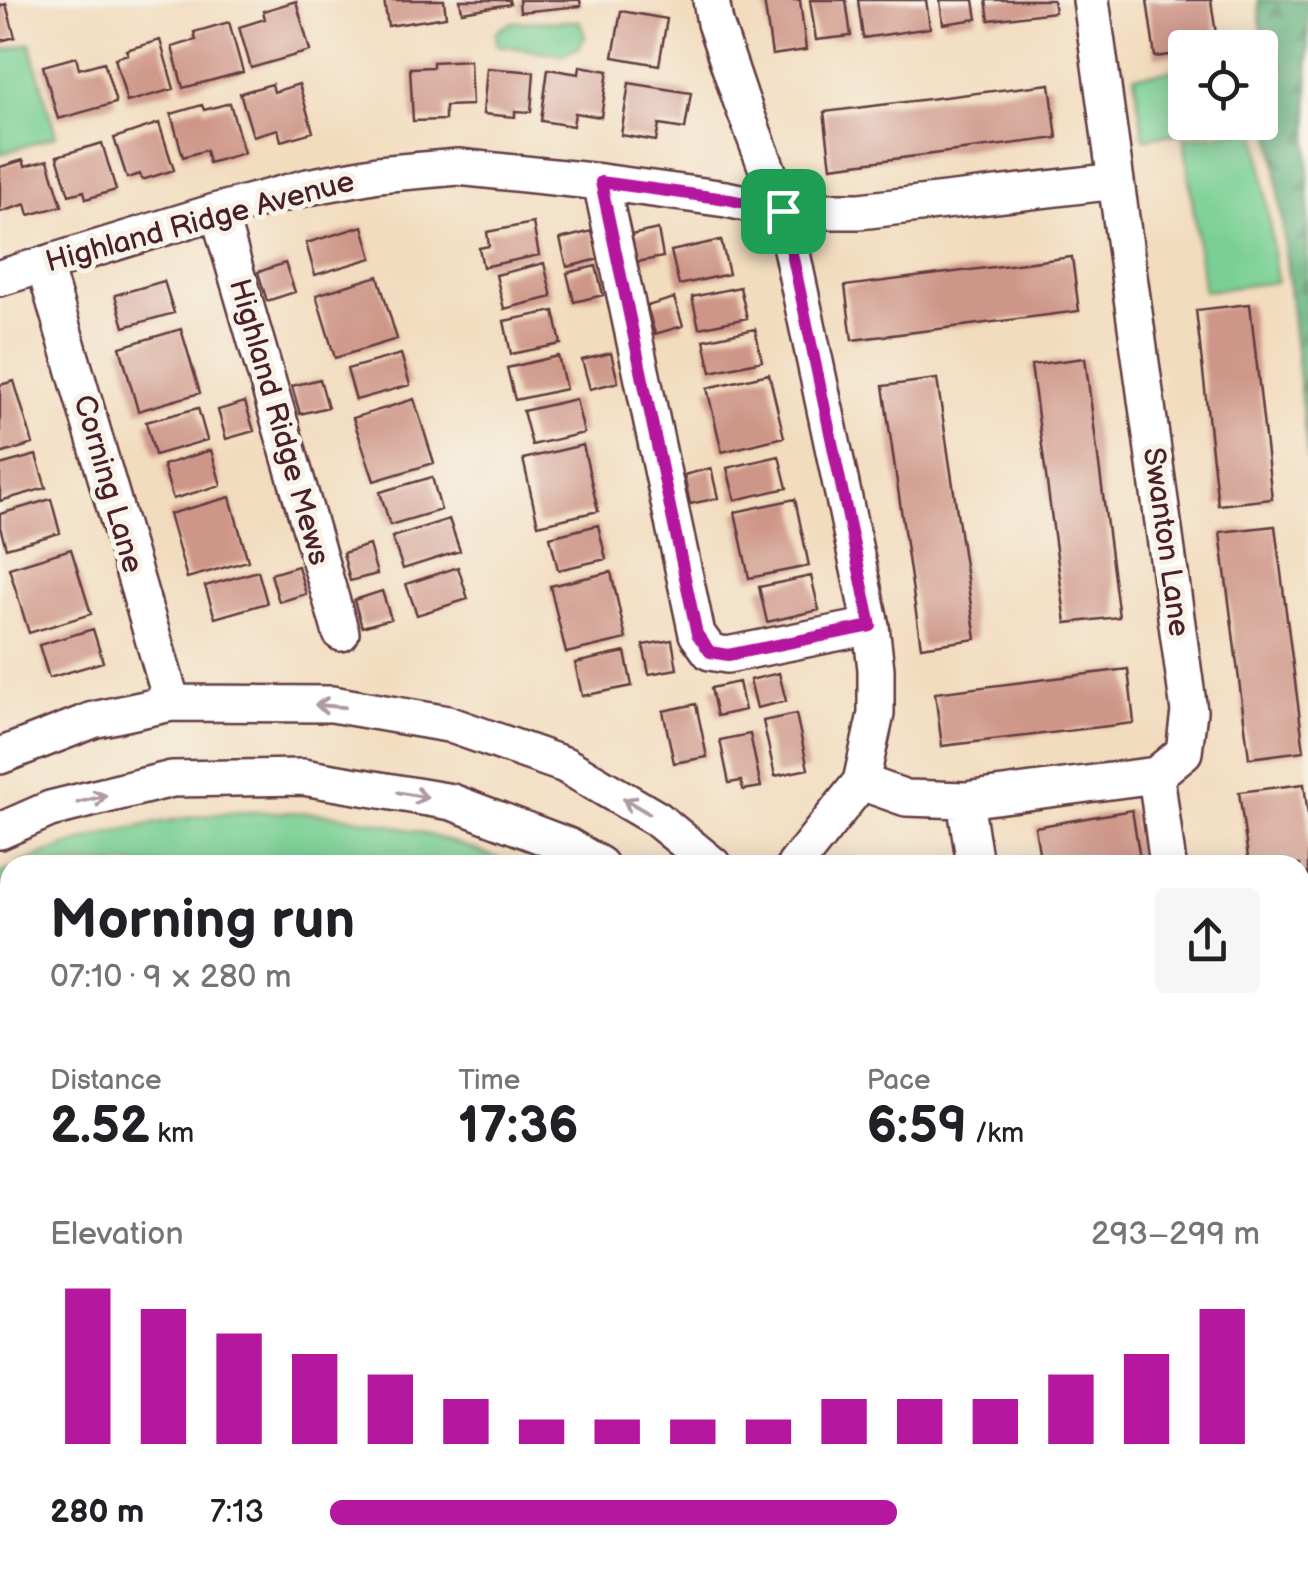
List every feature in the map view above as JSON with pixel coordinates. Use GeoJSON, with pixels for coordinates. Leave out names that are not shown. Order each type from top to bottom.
{"type":"FeatureCollection","features":[{"type":"Feature","properties":{"kind":"street"},"geometry":{"type":"LineString","coordinates":[[710,0],[783,211],[871,626],[876,669],[876,714],[861,782],[803,855]]}},
{"type":"Feature","properties":{"kind":"street","name":"Swanton Lane"},"geometry":{"type":"LineString","coordinates":[[1091,0],[1189,711],[1184,752],[1156,774]]}},
{"type":"Feature","properties":{"kind":"street","name":"Highland Ridge Avenue"},"geometry":{"type":"LineString","coordinates":[[0,278],[218,211],[308,188],[361,177],[458,167],[601,182],[783,211],[860,211],[1116,181]]}},
{"type":"Feature","properties":{"kind":"street"},"geometry":{"type":"LineString","coordinates":[[601,182],[697,634],[710,652],[728,655],[871,626]]}},
{"type":"Feature","properties":{"kind":"street","name":"Highland Ridge Mews"},"geometry":{"type":"LineString","coordinates":[[218,211],[341,633]]}},
{"type":"Feature","properties":{"kind":"street","name":"Corning Lane"},"geometry":{"type":"LineString","coordinates":[[44,264],[172,703]]}},
{"type":"Feature","properties":{"kind":"street"},"geometry":{"type":"LineString","coordinates":[[0,756],[94,720],[172,703],[332,704],[448,724],[565,766],[657,819],[701,855]]}},
{"type":"Feature","properties":{"kind":"street"},"geometry":{"type":"LineString","coordinates":[[861,782],[906,798],[965,800],[1156,774],[1167,855]]}},
{"type":"Feature","properties":{"kind":"street"},"geometry":{"type":"LineString","coordinates":[[0,831],[50,810],[172,779],[302,777],[452,802],[583,855]]}},
{"type":"Feature","properties":{"kind":"street"},"geometry":{"type":"LineString","coordinates":[[965,800],[973,855]]}},
{"type":"Feature","properties":{"kind":"green space"},"geometry":{"type":"Polygon","coordinates":[[[1258,0],[1308,0],[1308,462],[1273,140],[1278,140],[1278,30],[1261,30],[1258,0]]]}},
{"type":"Feature","properties":{"kind":"green space"},"geometry":{"type":"Polygon","coordinates":[[[580,21],[585,37],[578,48],[563,55],[497,45],[496,32],[512,22],[580,21]]]}},
{"type":"Feature","properties":{"kind":"green space"},"geometry":{"type":"Polygon","coordinates":[[[30,43],[56,136],[0,154],[0,51],[30,43]]]}},
{"type":"Feature","properties":{"kind":"green space"},"geometry":{"type":"Polygon","coordinates":[[[1168,71],[1168,135],[1144,138],[1134,76],[1168,71]]]}},
{"type":"Feature","properties":{"kind":"green space"},"geometry":{"type":"Polygon","coordinates":[[[1184,140],[1258,140],[1277,282],[1204,291],[1184,140]]]}},
{"type":"Feature","properties":{"kind":"green space"},"geometry":{"type":"Polygon","coordinates":[[[241,812],[351,817],[446,840],[487,855],[43,855],[127,829],[241,812]]]}},
{"type":"Feature","properties":{"kind":"building"},"geometry":{"type":"Polygon","coordinates":[[[384,0],[444,0],[446,17],[388,26],[384,0]]]}},
{"type":"Feature","properties":{"kind":"building"},"geometry":{"type":"Polygon","coordinates":[[[460,0],[509,0],[510,4],[462,12],[460,0]]]}},
{"type":"Feature","properties":{"kind":"building"},"geometry":{"type":"Polygon","coordinates":[[[519,0],[580,0],[581,6],[520,12],[519,0]]]}},
{"type":"Feature","properties":{"kind":"building"},"geometry":{"type":"Polygon","coordinates":[[[764,0],[800,0],[806,50],[772,55],[764,0]]]}},
{"type":"Feature","properties":{"kind":"building"},"geometry":{"type":"Polygon","coordinates":[[[810,0],[846,0],[851,36],[816,40],[810,0]]]}},
{"type":"Feature","properties":{"kind":"building"},"geometry":{"type":"Polygon","coordinates":[[[858,0],[926,0],[930,28],[863,38],[858,0]]]}},
{"type":"Feature","properties":{"kind":"building"},"geometry":{"type":"Polygon","coordinates":[[[940,0],[974,0],[977,19],[943,24],[940,0]]]}},
{"type":"Feature","properties":{"kind":"building"},"geometry":{"type":"Polygon","coordinates":[[[986,0],[1053,0],[1055,12],[989,20],[986,0]]]}},
{"type":"Feature","properties":{"kind":"building"},"geometry":{"type":"Polygon","coordinates":[[[1147,0],[1211,0],[1215,30],[1168,30],[1168,55],[1155,57],[1147,0]]]}},
{"type":"Feature","properties":{"kind":"building"},"geometry":{"type":"Polygon","coordinates":[[[296,1],[310,51],[251,68],[239,27],[265,19],[263,11],[296,1]]]}},
{"type":"Feature","properties":{"kind":"building"},"geometry":{"type":"Polygon","coordinates":[[[6,4],[15,37],[0,41],[0,6],[6,4]]]}},
{"type":"Feature","properties":{"kind":"building"},"geometry":{"type":"Polygon","coordinates":[[[621,11],[667,19],[659,65],[613,57],[621,11]]]}},
{"type":"Feature","properties":{"kind":"building"},"geometry":{"type":"Polygon","coordinates":[[[229,22],[243,72],[183,88],[172,47],[196,40],[194,32],[229,22]]]}},
{"type":"Feature","properties":{"kind":"building"},"geometry":{"type":"Polygon","coordinates":[[[160,40],[174,89],[127,102],[115,58],[128,54],[126,50],[160,40]]]}},
{"type":"Feature","properties":{"kind":"building"},"geometry":{"type":"Polygon","coordinates":[[[76,57],[79,69],[104,62],[116,103],[58,119],[43,66],[76,57]]]}},
{"type":"Feature","properties":{"kind":"building"},"geometry":{"type":"Polygon","coordinates":[[[470,60],[472,105],[445,106],[445,120],[413,121],[410,68],[470,60]]]}},
{"type":"Feature","properties":{"kind":"building"},"geometry":{"type":"Polygon","coordinates":[[[580,66],[608,71],[601,117],[575,113],[573,126],[541,121],[548,69],[579,74],[580,66]]]}},
{"type":"Feature","properties":{"kind":"building"},"geometry":{"type":"Polygon","coordinates":[[[487,68],[534,72],[531,112],[515,111],[515,117],[483,114],[487,68]]]}},
{"type":"Feature","properties":{"kind":"building"},"geometry":{"type":"Polygon","coordinates":[[[629,83],[691,93],[685,129],[659,125],[656,141],[621,135],[629,83]]]}},
{"type":"Feature","properties":{"kind":"building"},"geometry":{"type":"Polygon","coordinates":[[[272,84],[274,92],[299,84],[313,132],[281,141],[278,129],[253,136],[240,93],[272,84]]]}},
{"type":"Feature","properties":{"kind":"building"},"geometry":{"type":"Polygon","coordinates":[[[1050,84],[1057,138],[831,167],[824,112],[1050,84]]]}},
{"type":"Feature","properties":{"kind":"building"},"geometry":{"type":"Polygon","coordinates":[[[230,103],[244,153],[209,163],[206,150],[183,157],[171,114],[202,105],[204,110],[230,103]]]}},
{"type":"Feature","properties":{"kind":"building"},"geometry":{"type":"Polygon","coordinates":[[[159,123],[174,170],[142,180],[140,174],[127,178],[114,138],[159,123]]]}},
{"type":"Feature","properties":{"kind":"building"},"geometry":{"type":"Polygon","coordinates":[[[102,143],[116,190],[86,199],[84,191],[69,195],[57,156],[102,143]]]}},
{"type":"Feature","properties":{"kind":"building"},"geometry":{"type":"Polygon","coordinates":[[[23,160],[25,166],[48,160],[62,206],[29,215],[26,204],[0,212],[0,167],[23,160]]]}},
{"type":"Feature","properties":{"kind":"building"},"geometry":{"type":"Polygon","coordinates":[[[533,223],[539,255],[483,267],[479,248],[489,246],[487,232],[533,223]]]}},
{"type":"Feature","properties":{"kind":"building"},"geometry":{"type":"Polygon","coordinates":[[[363,226],[372,258],[315,275],[306,243],[363,226]]]}},
{"type":"Feature","properties":{"kind":"building"},"geometry":{"type":"Polygon","coordinates":[[[658,229],[663,257],[637,262],[631,235],[658,229]]]}},
{"type":"Feature","properties":{"kind":"building"},"geometry":{"type":"Polygon","coordinates":[[[592,231],[599,259],[567,267],[560,239],[592,231]]]}},
{"type":"Feature","properties":{"kind":"building"},"geometry":{"type":"Polygon","coordinates":[[[721,240],[729,274],[679,285],[671,251],[721,240]]]}},
{"type":"Feature","properties":{"kind":"building"},"geometry":{"type":"Polygon","coordinates":[[[1072,257],[1079,311],[852,340],[845,286],[1072,257]]]}},
{"type":"Feature","properties":{"kind":"building"},"geometry":{"type":"Polygon","coordinates":[[[285,263],[295,292],[267,301],[258,272],[285,263]]]}},
{"type":"Feature","properties":{"kind":"building"},"geometry":{"type":"Polygon","coordinates":[[[544,263],[552,297],[504,309],[496,275],[544,263]]]}},
{"type":"Feature","properties":{"kind":"building"},"geometry":{"type":"Polygon","coordinates":[[[596,266],[603,295],[574,302],[567,273],[596,266]]]}},
{"type":"Feature","properties":{"kind":"building"},"geometry":{"type":"Polygon","coordinates":[[[378,276],[397,339],[335,358],[316,295],[378,276]]]}},
{"type":"Feature","properties":{"kind":"building"},"geometry":{"type":"Polygon","coordinates":[[[164,281],[174,313],[124,327],[115,295],[164,281]]]}},
{"type":"Feature","properties":{"kind":"building"},"geometry":{"type":"Polygon","coordinates":[[[740,287],[747,318],[699,328],[692,297],[740,287]]]}},
{"type":"Feature","properties":{"kind":"building"},"geometry":{"type":"Polygon","coordinates":[[[674,298],[683,326],[655,334],[647,306],[674,298]]]}},
{"type":"Feature","properties":{"kind":"building"},"geometry":{"type":"Polygon","coordinates":[[[1250,304],[1272,499],[1218,505],[1196,310],[1250,304]]]}},
{"type":"Feature","properties":{"kind":"building"},"geometry":{"type":"Polygon","coordinates":[[[554,311],[561,344],[511,354],[504,321],[554,311]]]}},
{"type":"Feature","properties":{"kind":"building"},"geometry":{"type":"Polygon","coordinates":[[[181,329],[200,393],[138,411],[120,347],[181,329]]]}},
{"type":"Feature","properties":{"kind":"building"},"geometry":{"type":"Polygon","coordinates":[[[755,329],[762,361],[711,372],[704,340],[755,329]]]}},
{"type":"Feature","properties":{"kind":"building"},"geometry":{"type":"Polygon","coordinates":[[[611,353],[618,382],[590,389],[582,360],[611,353]]]}},
{"type":"Feature","properties":{"kind":"building"},"geometry":{"type":"Polygon","coordinates":[[[401,354],[410,385],[356,400],[347,369],[401,354]]]}},
{"type":"Feature","properties":{"kind":"building"},"geometry":{"type":"Polygon","coordinates":[[[558,356],[566,389],[515,400],[507,368],[558,356]]]}},
{"type":"Feature","properties":{"kind":"building"},"geometry":{"type":"Polygon","coordinates":[[[1085,358],[1119,617],[1066,623],[1031,365],[1085,358]]]}},
{"type":"Feature","properties":{"kind":"building"},"geometry":{"type":"Polygon","coordinates":[[[769,374],[784,437],[722,452],[707,388],[769,374]]]}},
{"type":"Feature","properties":{"kind":"building"},"geometry":{"type":"Polygon","coordinates":[[[320,379],[328,407],[300,414],[292,386],[320,379]]]}},
{"type":"Feature","properties":{"kind":"building"},"geometry":{"type":"Polygon","coordinates":[[[937,379],[976,639],[921,647],[883,386],[937,379]]]}},
{"type":"Feature","properties":{"kind":"building"},"geometry":{"type":"Polygon","coordinates":[[[14,381],[33,444],[0,454],[0,385],[14,381]]]}},
{"type":"Feature","properties":{"kind":"building"},"geometry":{"type":"Polygon","coordinates":[[[414,399],[434,463],[374,481],[353,418],[414,399]]]}},
{"type":"Feature","properties":{"kind":"building"},"geometry":{"type":"Polygon","coordinates":[[[576,399],[584,433],[532,445],[523,411],[576,399]]]}},
{"type":"Feature","properties":{"kind":"building"},"geometry":{"type":"Polygon","coordinates":[[[245,402],[254,431],[226,439],[218,410],[245,402]]]}},
{"type":"Feature","properties":{"kind":"building"},"geometry":{"type":"Polygon","coordinates":[[[198,408],[207,440],[155,455],[146,422],[198,408]]]}},
{"type":"Feature","properties":{"kind":"building"},"geometry":{"type":"Polygon","coordinates":[[[583,445],[598,511],[538,525],[523,459],[583,445]]]}},
{"type":"Feature","properties":{"kind":"building"},"geometry":{"type":"Polygon","coordinates":[[[211,450],[221,485],[173,499],[163,465],[211,450]]]}},
{"type":"Feature","properties":{"kind":"building"},"geometry":{"type":"Polygon","coordinates":[[[36,455],[46,488],[0,501],[0,465],[36,455]]]}},
{"type":"Feature","properties":{"kind":"building"},"geometry":{"type":"Polygon","coordinates":[[[779,456],[787,488],[735,500],[727,468],[779,456]]]}},
{"type":"Feature","properties":{"kind":"building"},"geometry":{"type":"Polygon","coordinates":[[[711,468],[718,498],[690,504],[684,475],[711,468]]]}},
{"type":"Feature","properties":{"kind":"building"},"geometry":{"type":"Polygon","coordinates":[[[432,477],[441,510],[390,525],[380,492],[432,477]]]}},
{"type":"Feature","properties":{"kind":"building"},"geometry":{"type":"Polygon","coordinates":[[[230,497],[248,561],[187,578],[169,514],[230,497]]]}},
{"type":"Feature","properties":{"kind":"building"},"geometry":{"type":"Polygon","coordinates":[[[51,499],[60,533],[6,548],[0,514],[51,499]]]}},
{"type":"Feature","properties":{"kind":"building"},"geometry":{"type":"Polygon","coordinates":[[[795,499],[809,566],[749,578],[735,512],[795,499]]]}},
{"type":"Feature","properties":{"kind":"building"},"geometry":{"type":"Polygon","coordinates":[[[449,519],[460,551],[403,569],[392,537],[449,519]]]}},
{"type":"Feature","properties":{"kind":"building"},"geometry":{"type":"Polygon","coordinates":[[[598,525],[606,559],[558,570],[550,537],[598,525]]]}},
{"type":"Feature","properties":{"kind":"building"},"geometry":{"type":"Polygon","coordinates":[[[1275,526],[1304,751],[1249,758],[1220,532],[1275,526]]]}},
{"type":"Feature","properties":{"kind":"building"},"geometry":{"type":"Polygon","coordinates":[[[369,545],[377,574],[350,581],[343,553],[369,545]]]}},
{"type":"Feature","properties":{"kind":"building"},"geometry":{"type":"Polygon","coordinates":[[[71,549],[91,614],[29,633],[9,568],[71,549]]]}},
{"type":"Feature","properties":{"kind":"building"},"geometry":{"type":"Polygon","coordinates":[[[298,566],[306,594],[279,602],[271,574],[298,566]]]}},
{"type":"Feature","properties":{"kind":"building"},"geometry":{"type":"Polygon","coordinates":[[[458,567],[468,599],[417,615],[406,584],[458,567]]]}},
{"type":"Feature","properties":{"kind":"building"},"geometry":{"type":"Polygon","coordinates":[[[258,571],[267,603],[215,618],[205,586],[258,571]]]}},
{"type":"Feature","properties":{"kind":"building"},"geometry":{"type":"Polygon","coordinates":[[[611,572],[626,639],[566,653],[550,586],[611,572]]]}},
{"type":"Feature","properties":{"kind":"building"},"geometry":{"type":"Polygon","coordinates":[[[811,576],[819,610],[767,622],[759,587],[811,576]]]}},
{"type":"Feature","properties":{"kind":"building"},"geometry":{"type":"Polygon","coordinates":[[[382,591],[391,619],[362,627],[354,600],[382,591]]]}},
{"type":"Feature","properties":{"kind":"building"},"geometry":{"type":"Polygon","coordinates":[[[93,629],[103,662],[49,678],[39,645],[93,629]]]}},
{"type":"Feature","properties":{"kind":"building"},"geometry":{"type":"Polygon","coordinates":[[[672,640],[677,669],[649,674],[643,645],[672,640]]]}},
{"type":"Feature","properties":{"kind":"building"},"geometry":{"type":"Polygon","coordinates":[[[625,652],[632,686],[582,696],[575,663],[625,652]]]}},
{"type":"Feature","properties":{"kind":"building"},"geometry":{"type":"Polygon","coordinates":[[[1128,669],[1134,723],[942,746],[935,693],[1128,669]]]}},
{"type":"Feature","properties":{"kind":"building"},"geometry":{"type":"Polygon","coordinates":[[[779,673],[786,701],[757,708],[750,680],[779,673]]]}},
{"type":"Feature","properties":{"kind":"building"},"geometry":{"type":"Polygon","coordinates":[[[739,682],[745,710],[717,716],[711,688],[739,682]]]}},
{"type":"Feature","properties":{"kind":"building"},"geometry":{"type":"Polygon","coordinates":[[[696,704],[707,757],[674,763],[663,711],[696,704]]]}},
{"type":"Feature","properties":{"kind":"building"},"geometry":{"type":"Polygon","coordinates":[[[796,714],[808,769],[775,776],[763,721],[796,714]]]}},
{"type":"Feature","properties":{"kind":"building"},"geometry":{"type":"Polygon","coordinates":[[[750,734],[761,787],[743,790],[741,781],[729,783],[720,740],[750,734]]]}},
{"type":"Feature","properties":{"kind":"building"},"geometry":{"type":"Polygon","coordinates":[[[1304,784],[1308,855],[1248,855],[1239,792],[1304,784]]]}},
{"type":"Feature","properties":{"kind":"building"},"geometry":{"type":"Polygon","coordinates":[[[1132,810],[1139,855],[1039,855],[1035,827],[1132,810]]]}},
{"type":"Feature","properties":{"kind":"route"},"geometry":{"type":"LineString","coordinates":[[601,182],[783,211],[871,626],[728,655],[710,652],[697,634],[601,182]]}}]}
